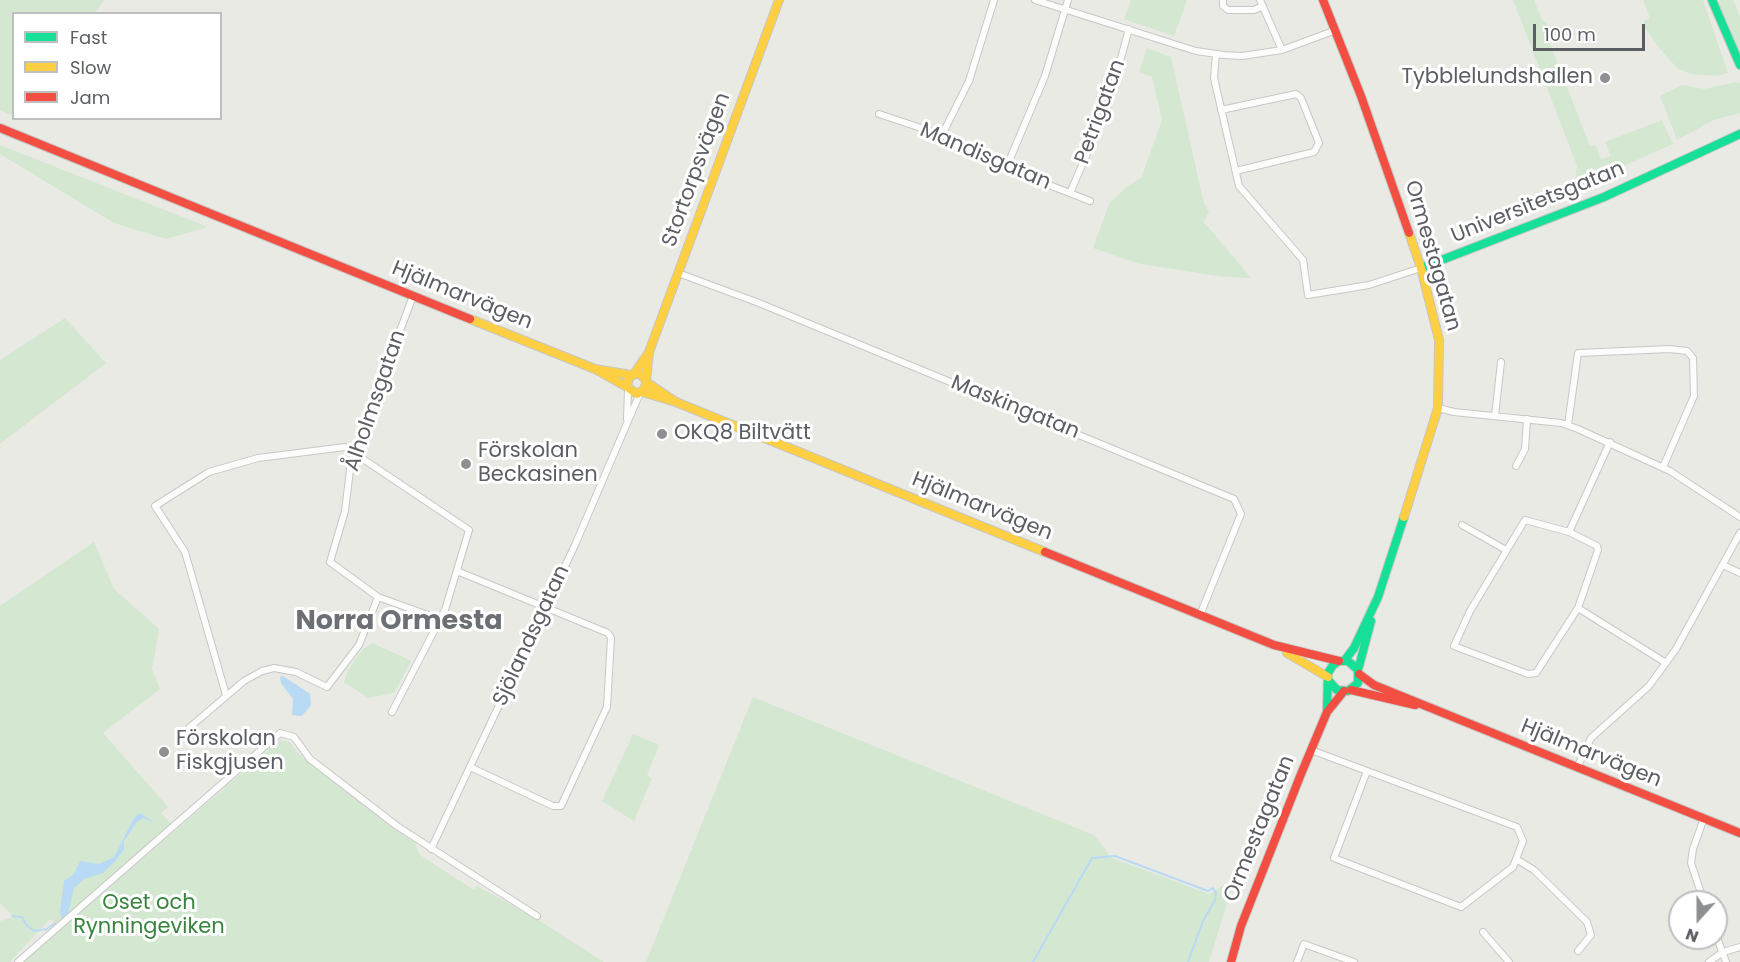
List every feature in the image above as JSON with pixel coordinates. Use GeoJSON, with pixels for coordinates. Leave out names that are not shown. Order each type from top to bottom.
{"type":"FeatureCollection","features":[{"type":"Feature","properties":{"kind":"main road","name":"Stortorpsvägen"},"geometry":{"type":"LineString","coordinates":[[646,381],[649,352],[779,0]]}},
{"type":"Feature","properties":{"kind":"main road","name":"Ormestagatan"},"geometry":{"type":"LineString","coordinates":[[1323,0],[1336,30],[1421,268],[1439,340],[1438,408],[1378,597],[1359,672]]}},
{"type":"Feature","properties":{"kind":"main road"},"geometry":{"type":"LineString","coordinates":[[1713,0],[1740,65]]}},
{"type":"Feature","properties":{"kind":"main road","name":"Hjälmarvägen"},"geometry":{"type":"LineString","coordinates":[[0,128],[595,369],[628,388]]}},
{"type":"Feature","properties":{"kind":"main road","name":"Universitetsgatan"},"geometry":{"type":"LineString","coordinates":[[1421,268],[1604,197],[1740,134]]}},
{"type":"Feature","properties":{"kind":"main road","name":"Stortorpsvägen"},"geometry":{"type":"LineString","coordinates":[[633,375],[649,352]]}},
{"type":"Feature","properties":{"kind":"main road","name":"Hjälmarvägen"},"geometry":{"type":"LineString","coordinates":[[595,369],[633,375]]}},
{"type":"Feature","properties":{"kind":"main road"},"geometry":{"type":"LineString","coordinates":[[633,375],[640,375],[646,381],[641,393],[633,393],[628,388],[633,375]]}},
{"type":"Feature","properties":{"kind":"main road","name":"Hjälmarvägen"},"geometry":{"type":"LineString","coordinates":[[646,381],[676,402]]}},
{"type":"Feature","properties":{"kind":"main road","name":"Hjälmarvägen"},"geometry":{"type":"LineString","coordinates":[[641,393],[676,402],[1274,645],[1301,654],[1342,661]]}},
{"type":"Feature","properties":{"kind":"main road","name":"Ormestagatan"},"geometry":{"type":"LineString","coordinates":[[1342,661],[1354,648],[1378,597]]}},
{"type":"Feature","properties":{"kind":"main road","name":"Hjälmarvägen"},"geometry":{"type":"LineString","coordinates":[[1274,645],[1329,679]]}},
{"type":"Feature","properties":{"kind":"main road"},"geometry":{"type":"LineString","coordinates":[[1342,661],[1354,664],[1359,672],[1358,683],[1348,690],[1335,688],[1329,679],[1330,668],[1342,661]]}},
{"type":"Feature","properties":{"kind":"main road","name":"Hjälmarvägen"},"geometry":{"type":"LineString","coordinates":[[1359,672],[1374,685],[1740,833]]}},
{"type":"Feature","properties":{"kind":"main road","name":"Ormestagatan"},"geometry":{"type":"LineString","coordinates":[[1231,962],[1241,926],[1327,712],[1329,679]]}},
{"type":"Feature","properties":{"kind":"main road","name":"Ormestagatan"},"geometry":{"type":"LineString","coordinates":[[1327,712],[1348,690]]}},
{"type":"Feature","properties":{"kind":"main road","name":"Hjälmarvägen"},"geometry":{"type":"LineString","coordinates":[[1348,690],[1428,707]]}},
{"type":"Feature","properties":{"kind":"street"},"geometry":{"type":"LineString","coordinates":[[942,135],[969,81],[994,0]]}},
{"type":"Feature","properties":{"kind":"street"},"geometry":{"type":"LineString","coordinates":[[1035,0],[1196,51],[1216,54],[1242,56],[1282,50],[1336,30]]}},
{"type":"Feature","properties":{"kind":"street"},"geometry":{"type":"LineString","coordinates":[[1007,166],[1041,87],[1068,0]]}},
{"type":"Feature","properties":{"kind":"street"},"geometry":{"type":"LineString","coordinates":[[1223,0],[1223,6],[1228,10],[1254,10],[1262,3],[1282,50]]}},
{"type":"Feature","properties":{"kind":"street","name":"Petrigatan"},"geometry":{"type":"LineString","coordinates":[[1070,193],[1108,105],[1129,29]]}},
{"type":"Feature","properties":{"kind":"street"},"geometry":{"type":"LineString","coordinates":[[1216,54],[1213,74],[1221,110],[1236,171],[1314,152],[1319,144],[1301,98],[1296,93],[1221,110]]}},
{"type":"Feature","properties":{"kind":"street","name":"Mandisgatan"},"geometry":{"type":"LineString","coordinates":[[879,114],[942,135],[1007,166],[1090,201]]}},
{"type":"Feature","properties":{"kind":"street","name":"Universitetsgatan"},"geometry":{"type":"LineString","coordinates":[[1236,171],[1241,188],[1303,260],[1308,295],[1372,284],[1421,268]]}},
{"type":"Feature","properties":{"kind":"street","name":"Maskingatan"},"geometry":{"type":"LineString","coordinates":[[678,273],[759,303],[1234,499],[1240,509],[1238,521],[1200,615]]}},
{"type":"Feature","properties":{"kind":"street","name":"Ålholmsgatan"},"geometry":{"type":"LineString","coordinates":[[414,296],[354,452],[350,465],[343,520],[330,562],[378,597],[439,619]]}},
{"type":"Feature","properties":{"kind":"street"},"geometry":{"type":"LineString","coordinates":[[1568,425],[1578,353],[1670,349],[1687,351],[1693,358],[1694,396],[1663,467]]}},
{"type":"Feature","properties":{"kind":"street"},"geometry":{"type":"LineString","coordinates":[[1495,416],[1501,362]]}},
{"type":"Feature","properties":{"kind":"street","name":"Sjölandsgatan"},"geometry":{"type":"LineString","coordinates":[[627,420],[628,388]]}},
{"type":"Feature","properties":{"kind":"street","name":"Sjölandsgatan"},"geometry":{"type":"LineString","coordinates":[[431,849],[546,608],[597,496],[627,420],[641,393]]}},
{"type":"Feature","properties":{"kind":"street"},"geometry":{"type":"LineString","coordinates":[[1438,408],[1568,425],[1663,467],[1740,517]]}},
{"type":"Feature","properties":{"kind":"street"},"geometry":{"type":"LineString","coordinates":[[1516,466],[1525,449],[1527,419]]}},
{"type":"Feature","properties":{"kind":"street"},"geometry":{"type":"LineString","coordinates":[[1569,532],[1610,442]]}},
{"type":"Feature","properties":{"kind":"street"},"geometry":{"type":"LineString","coordinates":[[226,695],[185,552],[155,506],[203,474],[258,458],[345,447],[469,530],[446,610],[439,619],[392,712]]}},
{"type":"Feature","properties":{"kind":"street"},"geometry":{"type":"LineString","coordinates":[[1525,520],[1569,532],[1597,546],[1598,550],[1578,608],[1536,673],[1528,674],[1454,646],[1470,611],[1506,550],[1525,520]]}},
{"type":"Feature","properties":{"kind":"street"},"geometry":{"type":"LineString","coordinates":[[1462,525],[1506,550]]}},
{"type":"Feature","properties":{"kind":"street"},"geometry":{"type":"LineString","coordinates":[[1577,768],[1591,738],[1642,693],[1666,663],[1684,636],[1740,533]]}},
{"type":"Feature","properties":{"kind":"street"},"geometry":{"type":"LineString","coordinates":[[1723,565],[1740,573]]}},
{"type":"Feature","properties":{"kind":"street"},"geometry":{"type":"LineString","coordinates":[[457,571],[608,633],[611,638],[608,707],[561,806],[553,806],[470,767]]}},
{"type":"Feature","properties":{"kind":"street"},"geometry":{"type":"LineString","coordinates":[[190,728],[252,675],[274,668],[296,672],[327,687],[359,645],[378,597]]}},
{"type":"Feature","properties":{"kind":"street"},"geometry":{"type":"LineString","coordinates":[[1578,608],[1666,663]]}},
{"type":"Feature","properties":{"kind":"street"},"geometry":{"type":"LineString","coordinates":[[18,962],[280,733],[294,737],[304,753],[318,766],[431,849],[537,916]]}},
{"type":"Feature","properties":{"kind":"street"},"geometry":{"type":"LineString","coordinates":[[1311,750],[1517,827],[1523,841],[1513,867],[1461,908],[1334,858],[1367,771]]}},
{"type":"Feature","properties":{"kind":"street"},"geometry":{"type":"LineString","coordinates":[[1700,890],[1691,863],[1693,849],[1704,819]]}},
{"type":"Feature","properties":{"kind":"street"},"geometry":{"type":"LineString","coordinates":[[1516,859],[1534,870],[1587,922],[1591,935],[1578,951]]}},
{"type":"Feature","properties":{"kind":"street"},"geometry":{"type":"LineString","coordinates":[[1483,932],[1509,962]]}},
{"type":"Feature","properties":{"kind":"street"},"geometry":{"type":"LineString","coordinates":[[1297,962],[1304,945],[1354,962]]}},
{"type":"Feature","properties":{"kind":"street"},"geometry":{"type":"LineString","coordinates":[[1709,962],[1723,952],[1740,947]]}},
{"type":"Feature","properties":{"kind":"street"},"geometry":{"type":"LineString","coordinates":[[1723,952],[1726,962]]}},
{"type":"Feature","properties":{"kind":"green space"},"geometry":{"type":"Polygon","coordinates":[[[0,0],[104,0],[96,12],[12,12],[12,116],[0,110],[0,0]]]}},
{"type":"Feature","properties":{"kind":"green space"},"geometry":{"type":"Polygon","coordinates":[[[1131,0],[1187,0],[1174,36],[1124,19],[1131,0]]]}},
{"type":"Feature","properties":{"kind":"green space"},"geometry":{"type":"Polygon","coordinates":[[[1513,0],[1534,0],[1551,34],[1547,36],[1590,146],[1596,145],[1601,159],[1611,156],[1605,142],[1662,120],[1673,144],[1574,188],[1577,166],[1513,0]]]}},
{"type":"Feature","properties":{"kind":"green space"},"geometry":{"type":"Polygon","coordinates":[[[1643,0],[1703,0],[1728,73],[1716,76],[1691,74],[1678,69],[1645,28],[1644,21],[1650,18],[1643,0]]]}},
{"type":"Feature","properties":{"kind":"green space"},"geometry":{"type":"Polygon","coordinates":[[[1719,0],[1733,0],[1740,16],[1740,55],[1718,4],[1719,0]]]}},
{"type":"Feature","properties":{"kind":"green space"},"geometry":{"type":"Polygon","coordinates":[[[1147,48],[1171,57],[1204,204],[1209,211],[1204,222],[1251,278],[1225,277],[1140,264],[1093,248],[1109,204],[1126,187],[1141,178],[1162,120],[1152,77],[1139,72],[1147,48]]]}},
{"type":"Feature","properties":{"kind":"green space"},"geometry":{"type":"Polygon","coordinates":[[[1740,83],[1740,113],[1714,120],[1677,140],[1660,96],[1682,85],[1704,89],[1740,83]]]}},
{"type":"Feature","properties":{"kind":"green space"},"geometry":{"type":"Polygon","coordinates":[[[0,145],[208,227],[166,239],[114,223],[0,154],[0,145]]]}},
{"type":"Feature","properties":{"kind":"green space"},"geometry":{"type":"Polygon","coordinates":[[[65,318],[106,363],[0,444],[0,360],[65,318]]]}},
{"type":"Feature","properties":{"kind":"green space"},"geometry":{"type":"Polygon","coordinates":[[[94,542],[114,589],[159,629],[152,669],[160,689],[103,733],[168,807],[161,813],[171,824],[58,923],[50,919],[10,962],[0,962],[0,921],[14,917],[0,903],[0,606],[94,542]]]}},
{"type":"Feature","properties":{"kind":"green space"},"geometry":{"type":"Polygon","coordinates":[[[373,643],[411,661],[394,693],[368,698],[344,682],[348,670],[363,649],[373,643]]]}},
{"type":"Feature","properties":{"kind":"green space"},"geometry":{"type":"Polygon","coordinates":[[[753,697],[1094,835],[1112,858],[1209,894],[1224,885],[1232,887],[1209,962],[646,962],[753,697]]]}},
{"type":"Feature","properties":{"kind":"green space"},"geometry":{"type":"Polygon","coordinates":[[[633,734],[659,745],[647,775],[652,778],[634,821],[602,801],[633,734]]]}},
{"type":"Feature","properties":{"kind":"green space","name":"Oset och Rynningeviken"},"geometry":{"type":"Polygon","coordinates":[[[280,740],[290,742],[298,753],[415,843],[420,855],[474,890],[477,886],[535,918],[604,962],[23,962],[280,740]]]}},
{"type":"Feature","properties":{"kind":"water"},"geometry":{"type":"Polygon","coordinates":[[[283,676],[310,694],[311,705],[302,716],[292,715],[293,699],[281,683],[280,677],[283,676]]]}},
{"type":"Feature","properties":{"kind":"water"},"geometry":{"type":"Polygon","coordinates":[[[140,813],[155,823],[143,818],[137,822],[124,841],[124,849],[117,859],[103,873],[84,879],[74,888],[68,913],[62,919],[60,912],[64,881],[73,875],[80,861],[99,864],[114,857],[134,818],[140,813]]]}},
{"type":"Feature","properties":{"kind":"waterway"},"geometry":{"type":"LineString","coordinates":[[1033,962],[1092,858],[1115,856],[1208,891],[1213,888],[1216,893],[1215,900],[1203,921],[1188,962]]}},
{"type":"Feature","properties":{"kind":"waterway"},"geometry":{"type":"LineString","coordinates":[[12,916],[22,917],[27,926],[35,931],[47,929],[55,923]]}},
{"type":"Feature","properties":{"kind":"traffic: fast"},"geometry":{"type":"LineString","coordinates":[[1712,0],[1740,65]]}},
{"type":"Feature","properties":{"kind":"traffic: fast"},"geometry":{"type":"LineString","coordinates":[[1421,268],[1604,197],[1740,134]]}},
{"type":"Feature","properties":{"kind":"traffic: fast"},"geometry":{"type":"LineString","coordinates":[[1345,660],[1354,648],[1378,597],[1404,517]]}},
{"type":"Feature","properties":{"kind":"traffic: fast"},"geometry":{"type":"LineString","coordinates":[[1358,670],[1371,621]]}},
{"type":"Feature","properties":{"kind":"traffic: fast"},"geometry":{"type":"LineString","coordinates":[[1327,709],[1328,673],[1333,665],[1339,661],[1348,661],[1358,670],[1358,683],[1348,691],[1337,690],[1329,681]]}},
{"type":"Feature","properties":{"kind":"traffic: slow"},"geometry":{"type":"LineString","coordinates":[[634,374],[649,352],[779,0]]}},
{"type":"Feature","properties":{"kind":"traffic: slow"},"geometry":{"type":"LineString","coordinates":[[1404,517],[1438,408],[1439,340],[1421,268],[1409,233]]}},
{"type":"Feature","properties":{"kind":"traffic: slow"},"geometry":{"type":"LineString","coordinates":[[470,319],[595,369],[627,387]]}},
{"type":"Feature","properties":{"kind":"traffic: slow"},"geometry":{"type":"LineString","coordinates":[[645,379],[640,374],[634,374],[629,378],[627,387],[637,394],[645,389],[649,353]]}},
{"type":"Feature","properties":{"kind":"traffic: slow"},"geometry":{"type":"LineString","coordinates":[[595,369],[631,375]]}},
{"type":"Feature","properties":{"kind":"traffic: slow"},"geometry":{"type":"LineString","coordinates":[[646,382],[676,402]]}},
{"type":"Feature","properties":{"kind":"traffic: slow"},"geometry":{"type":"LineString","coordinates":[[642,392],[676,402],[1045,552]]}},
{"type":"Feature","properties":{"kind":"traffic: slow"},"geometry":{"type":"LineString","coordinates":[[1287,653],[1328,677]]}},
{"type":"Feature","properties":{"kind":"traffic: jam"},"geometry":{"type":"LineString","coordinates":[[1323,0],[1361,96],[1409,233]]}},
{"type":"Feature","properties":{"kind":"traffic: jam"},"geometry":{"type":"LineString","coordinates":[[0,128],[470,319]]}},
{"type":"Feature","properties":{"kind":"traffic: jam"},"geometry":{"type":"LineString","coordinates":[[1045,552],[1274,645],[1339,661]]}},
{"type":"Feature","properties":{"kind":"traffic: jam"},"geometry":{"type":"LineString","coordinates":[[1359,674],[1374,685],[1740,833]]}},
{"type":"Feature","properties":{"kind":"traffic: jam"},"geometry":{"type":"LineString","coordinates":[[1351,690],[1415,705]]}},
{"type":"Feature","properties":{"kind":"traffic: jam"},"geometry":{"type":"LineString","coordinates":[[1231,962],[1241,926],[1301,774],[1327,712],[1344,691]]}},
{"type":"Feature","properties":{"kind":"place","name":"Tybblelundshallen"},"geometry":{"type":"Point","coordinates":[1605,78]}},
{"type":"Feature","properties":{"kind":"place","name":"OKQ8 Biltvätt"},"geometry":{"type":"Point","coordinates":[662,434]}},
{"type":"Feature","properties":{"kind":"place","name":"Förskolan Beckasinen"},"geometry":{"type":"Point","coordinates":[466,464]}},
{"type":"Feature","properties":{"kind":"place","name":"Förskolan Fiskgjusen"},"geometry":{"type":"Point","coordinates":[164,752]}},
{"type":"Feature","properties":{"kind":"district","name":"Norra Ormesta"},"geometry":{"type":"Point","coordinates":[399,622]}}]}
